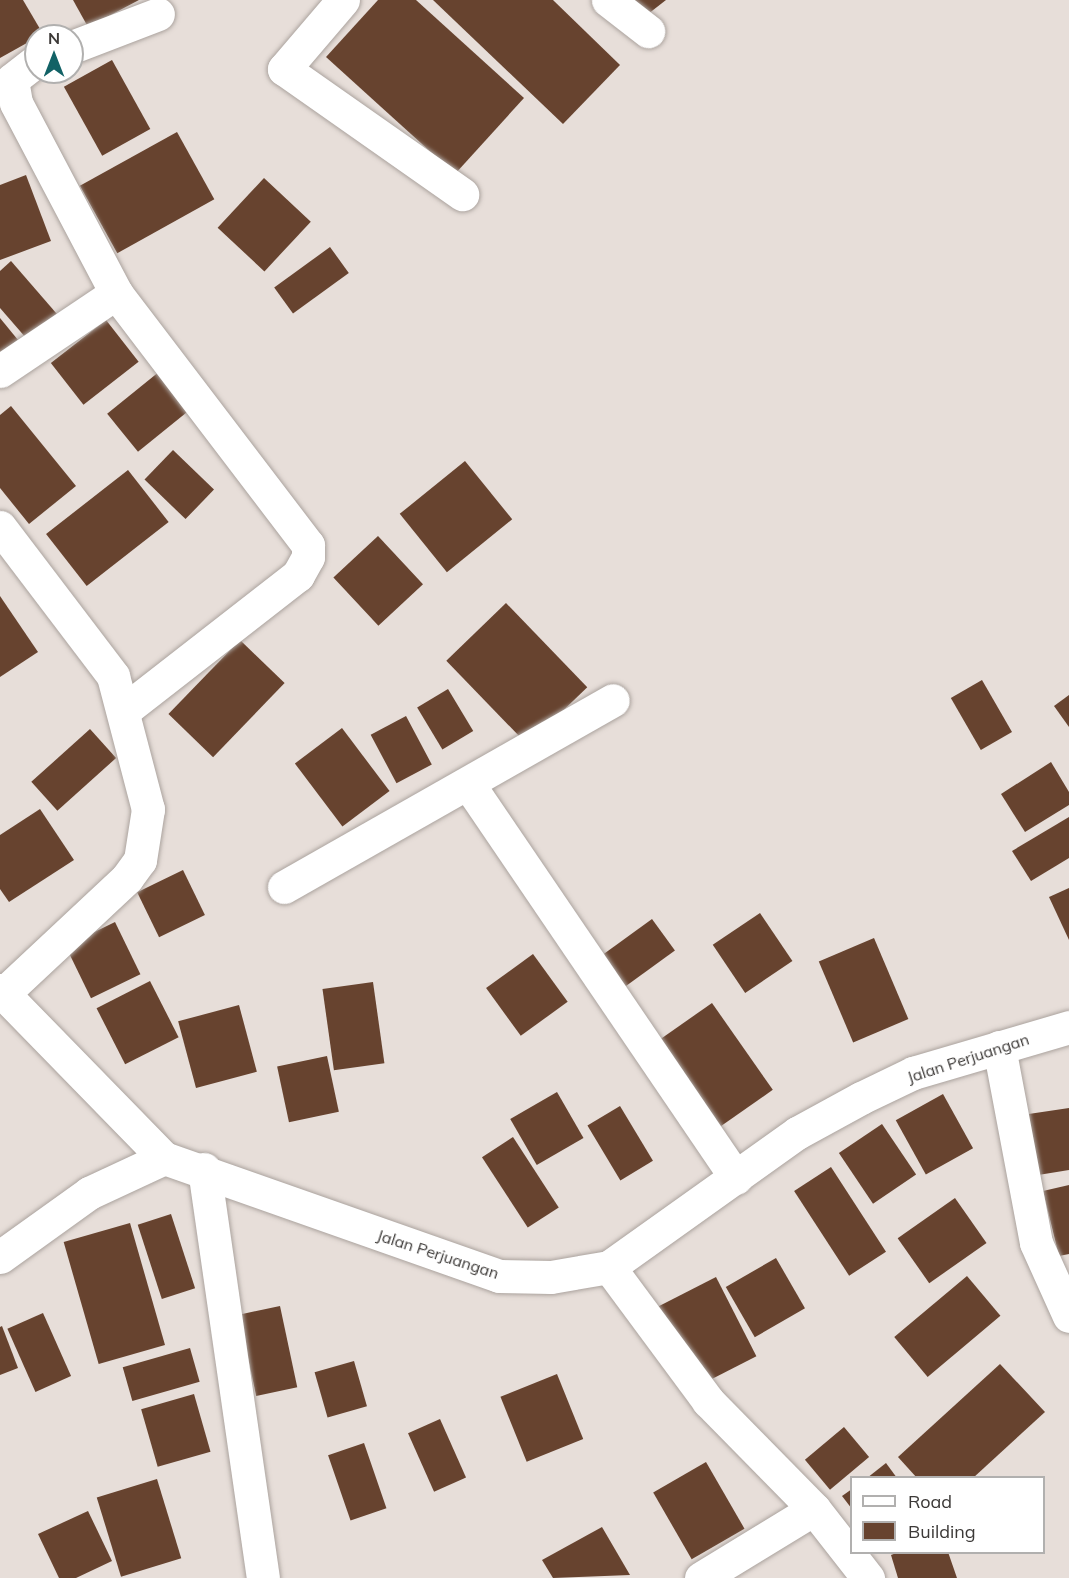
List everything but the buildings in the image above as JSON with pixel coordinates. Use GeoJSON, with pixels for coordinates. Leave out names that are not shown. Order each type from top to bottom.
{"type":"FeatureCollection","features":[{"type":"Feature","properties":{"kind":"street"},"geometry":{"type":"LineString","coordinates":[[343,0],[284,69],[462,195]]}},
{"type":"Feature","properties":{"kind":"street"},"geometry":{"type":"LineString","coordinates":[[608,0],[648,31]]}},
{"type":"Feature","properties":{"kind":"street"},"geometry":{"type":"LineString","coordinates":[[84,42],[158,14]]}},
{"type":"Feature","properties":{"kind":"street"},"geometry":{"type":"LineString","coordinates":[[24,70],[12,80],[16,103],[117,292],[303,535],[308,557],[298,574],[126,709]]}},
{"type":"Feature","properties":{"kind":"street"},"geometry":{"type":"LineString","coordinates":[[0,371],[117,292]]}},
{"type":"Feature","properties":{"kind":"street"},"geometry":{"type":"LineString","coordinates":[[0,527],[90,640],[113,676],[126,709],[148,809],[140,860],[127,878],[2,991],[164,1158],[89,1193],[0,1257]]}},
{"type":"Feature","properties":{"kind":"street"},"geometry":{"type":"LineString","coordinates":[[284,887],[469,785],[613,700]]}},
{"type":"Feature","properties":{"kind":"street"},"geometry":{"type":"LineString","coordinates":[[469,785],[736,1178]]}},
{"type":"Feature","properties":{"kind":"street","name":"Jalan Perjuangan"},"geometry":{"type":"LineString","coordinates":[[164,1158],[204,1169],[499,1276],[551,1277],[609,1267],[797,1133],[861,1098],[913,1073],[1069,1027]]}},
{"type":"Feature","properties":{"kind":"street"},"geometry":{"type":"LineString","coordinates":[[999,1047],[1036,1243],[1069,1316]]}},
{"type":"Feature","properties":{"kind":"street"},"geometry":{"type":"LineString","coordinates":[[204,1169],[263,1578]]}},
{"type":"Feature","properties":{"kind":"street"},"geometry":{"type":"LineString","coordinates":[[609,1267],[708,1401],[814,1509],[868,1578]]}},
{"type":"Feature","properties":{"kind":"street"},"geometry":{"type":"LineString","coordinates":[[701,1578],[814,1509]]}}]}
